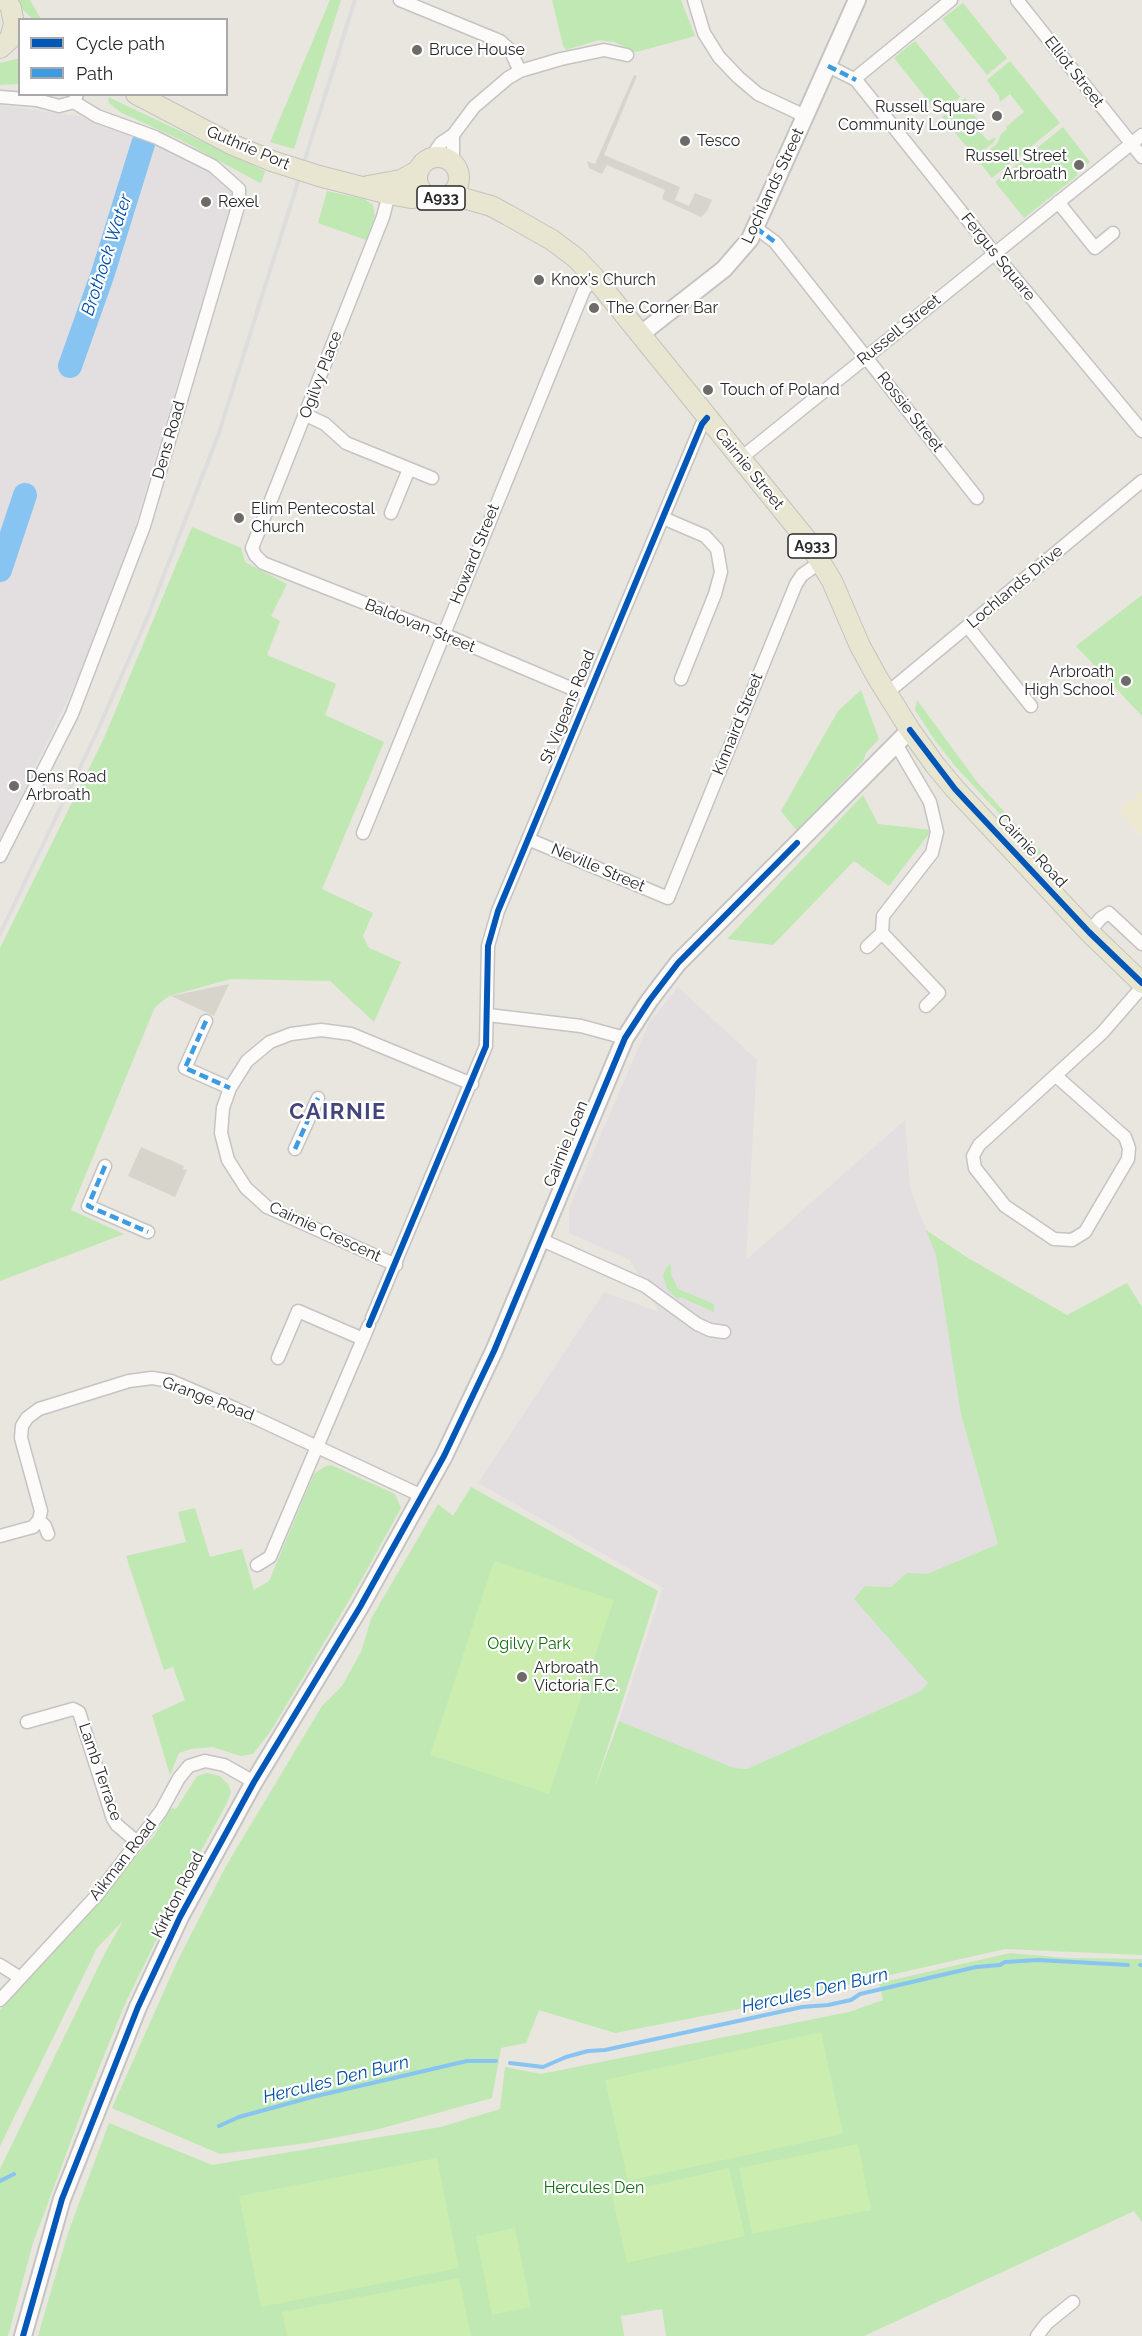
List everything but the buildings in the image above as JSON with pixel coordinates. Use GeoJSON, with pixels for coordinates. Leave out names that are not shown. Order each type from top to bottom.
{"type":"FeatureCollection","features":[{"type":"Feature","properties":{"kind":"main road"},"geometry":{"type":"LineString","coordinates":[[0,49],[10,39],[13,32],[13,12]]}},
{"type":"Feature","properties":{"kind":"main road"},"geometry":{"type":"LineString","coordinates":[[0,49],[18,48]]}},
{"type":"Feature","properties":{"kind":"main road","name":"Guthrie Port"},"geometry":{"type":"LineString","coordinates":[[140,96],[231,144],[272,161],[389,194],[411,198],[439,197]]}},
{"type":"Feature","properties":{"kind":"main road","name":"A933"},"geometry":{"type":"LineString","coordinates":[[442,157],[456,168],[458,184],[452,194],[439,197],[421,189],[418,183],[425,164],[442,157]]}},
{"type":"Feature","properties":{"kind":"main road","name":"Guthrie Port"},"geometry":{"type":"LineString","coordinates":[[366,187],[401,180],[425,164]]}},
{"type":"Feature","properties":{"kind":"main road","name":"Cairnie Street"},"geometry":{"type":"LineString","coordinates":[[456,168],[491,206]]}},
{"type":"Feature","properties":{"kind":"main road","name":"Cairnie Street"},"geometry":{"type":"LineString","coordinates":[[439,197],[463,198],[491,206],[552,240],[576,258],[594,277],[822,561],[844,605],[860,646],[887,693]]}},
{"type":"Feature","properties":{"kind":"main road","name":"Cairnie Road"},"geometry":{"type":"LineString","coordinates":[[887,693],[903,737],[1142,985]]}},
{"type":"Feature","properties":{"kind":"street"},"geometry":{"type":"LineString","coordinates":[[402,0],[500,41],[510,50],[520,71]]}},
{"type":"Feature","properties":{"kind":"street"},"geometry":{"type":"LineString","coordinates":[[694,0],[704,33],[719,57],[738,77],[758,94],[806,116]]}},
{"type":"Feature","properties":{"kind":"street","name":"Lochlands Street"},"geometry":{"type":"LineString","coordinates":[[641,334],[724,269],[744,247],[756,228],[856,0]]}},
{"type":"Feature","properties":{"kind":"street"},"geometry":{"type":"LineString","coordinates":[[828,66],[856,80],[951,0]]}},
{"type":"Feature","properties":{"kind":"street","name":"Elliot Street"},"geometry":{"type":"LineString","coordinates":[[1017,0],[1142,157]]}},
{"type":"Feature","properties":{"kind":"street"},"geometry":{"type":"LineString","coordinates":[[425,164],[441,143],[453,135],[474,107],[508,78],[520,71],[604,50],[627,55]]}},
{"type":"Feature","properties":{"kind":"street","name":"Fergus Square"},"geometry":{"type":"LineString","coordinates":[[856,80],[994,253],[1142,431]]}},
{"type":"Feature","properties":{"kind":"street"},"geometry":{"type":"LineString","coordinates":[[0,97],[37,100],[59,106],[75,98]]}},
{"type":"Feature","properties":{"kind":"street","name":"Dens Road"},"geometry":{"type":"LineString","coordinates":[[0,856],[72,714],[144,526],[239,203],[239,189],[213,166],[155,137],[90,113],[75,98]]}},
{"type":"Feature","properties":{"kind":"street"},"geometry":{"type":"LineString","coordinates":[[453,135],[456,168]]}},
{"type":"Feature","properties":{"kind":"street"},"geometry":{"type":"LineString","coordinates":[[1131,143],[1142,135]]}},
{"type":"Feature","properties":{"kind":"street","name":"Russell Street"},"geometry":{"type":"LineString","coordinates":[[741,458],[1131,143]]}},
{"type":"Feature","properties":{"kind":"street","name":"Ogilvy Place"},"geometry":{"type":"LineString","coordinates":[[255,555],[252,548],[306,416],[383,217],[389,194]]}},
{"type":"Feature","properties":{"kind":"street"},"geometry":{"type":"LineString","coordinates":[[1058,202],[1095,248],[1113,233]]}},
{"type":"Feature","properties":{"kind":"street","name":"Rossie Street"},"geometry":{"type":"LineString","coordinates":[[756,228],[776,242],[977,498]]}},
{"type":"Feature","properties":{"kind":"street","name":"Howard Street"},"geometry":{"type":"LineString","coordinates":[[363,833],[584,290],[594,277]]}},
{"type":"Feature","properties":{"kind":"street"},"geometry":{"type":"LineString","coordinates":[[306,416],[325,424],[346,443],[432,478]]}},
{"type":"Feature","properties":{"kind":"street","name":"St Vigeans Road"},"geometry":{"type":"LineString","coordinates":[[488,1015],[488,946],[498,911],[587,695],[702,424],[707,418]]}},
{"type":"Feature","properties":{"kind":"street"},"geometry":{"type":"LineString","coordinates":[[391,513],[409,469]]}},
{"type":"Feature","properties":{"kind":"street","name":"Lochlands Drive"},"geometry":{"type":"LineString","coordinates":[[887,693],[1142,481]]}},
{"type":"Feature","properties":{"kind":"street"},"geometry":{"type":"LineString","coordinates":[[663,518],[705,536],[717,549],[721,572],[715,594],[681,679]]}},
{"type":"Feature","properties":{"kind":"street","name":"Baldovan Street"},"geometry":{"type":"LineString","coordinates":[[255,555],[263,563],[443,634],[587,695]]}},
{"type":"Feature","properties":{"kind":"street","name":"Kinnaird Street"},"geometry":{"type":"LineString","coordinates":[[668,898],[796,584],[802,575],[822,561]]}},
{"type":"Feature","properties":{"kind":"street"},"geometry":{"type":"LineString","coordinates":[[968,627],[1031,706]]}},
{"type":"Feature","properties":{"kind":"street"},"geometry":{"type":"LineString","coordinates":[[867,947],[882,933],[883,916],[932,852],[937,832],[930,802],[903,737]]}},
{"type":"Feature","properties":{"kind":"street","name":"Cairnie Loan"},"geometry":{"type":"LineString","coordinates":[[422,1496],[444,1456],[494,1351],[626,1038],[649,1001],[678,963],[903,737]]}},
{"type":"Feature","properties":{"kind":"street","name":"Neville Street"},"geometry":{"type":"LineString","coordinates":[[528,839],[668,898]]}},
{"type":"Feature","properties":{"kind":"street"},"geometry":{"type":"LineString","coordinates":[[1089,932],[1101,918],[1109,913],[1142,944]]}},
{"type":"Feature","properties":{"kind":"street"},"geometry":{"type":"LineString","coordinates":[[882,933],[939,993],[926,1006]]}},
{"type":"Feature","properties":{"kind":"street"},"geometry":{"type":"LineString","coordinates":[[1056,1076],[1125,1137],[1129,1148],[1128,1159],[1085,1232],[1072,1240],[1054,1239],[1005,1206],[975,1168],[973,1156],[979,1145],[1102,1033],[1142,985]]}},
{"type":"Feature","properties":{"kind":"street"},"geometry":{"type":"LineString","coordinates":[[257,1564],[270,1557],[396,1265],[486,1046],[488,1015],[582,1026],[626,1038]]}},
{"type":"Feature","properties":{"kind":"street"},"geometry":{"type":"LineString","coordinates":[[206,1021],[185,1068],[230,1088]]}},
{"type":"Feature","properties":{"kind":"street","name":"Cairnie Crescent"},"geometry":{"type":"LineString","coordinates":[[396,1265],[267,1207],[246,1188],[228,1160],[221,1133],[223,1108],[230,1088],[247,1061],[270,1042],[291,1034],[321,1030],[358,1036],[472,1084]]}},
{"type":"Feature","properties":{"kind":"street"},"geometry":{"type":"LineString","coordinates":[[295,1149],[318,1098]]}},
{"type":"Feature","properties":{"kind":"street"},"geometry":{"type":"LineString","coordinates":[[105,1166],[88,1206],[148,1232]]}},
{"type":"Feature","properties":{"kind":"street"},"geometry":{"type":"LineString","coordinates":[[542,1240],[645,1286],[697,1324],[710,1330],[724,1332]]}},
{"type":"Feature","properties":{"kind":"street"},"geometry":{"type":"LineString","coordinates":[[278,1358],[298,1311],[363,1339]]}},
{"type":"Feature","properties":{"kind":"street","name":"Grange Road"},"geometry":{"type":"LineString","coordinates":[[39,1520],[41,1511],[21,1438],[22,1426],[27,1418],[39,1409],[129,1381],[152,1378],[171,1381],[422,1496]]}},
{"type":"Feature","properties":{"kind":"street","name":"Kirkton Road"},"geometry":{"type":"LineString","coordinates":[[23,2336],[62,2199],[138,2007],[180,1917],[254,1782],[360,1607],[422,1496]]}},
{"type":"Feature","properties":{"kind":"street"},"geometry":{"type":"LineString","coordinates":[[0,1536],[33,1527],[39,1520],[48,1534]]}},
{"type":"Feature","properties":{"kind":"street","name":"Lamb Terrace"},"geometry":{"type":"LineString","coordinates":[[27,1722],[74,1709],[79,1712],[113,1819],[137,1842]]}},
{"type":"Feature","properties":{"kind":"street","name":"Aikman Road"},"geometry":{"type":"LineString","coordinates":[[0,2000],[97,1895],[161,1811],[179,1778],[189,1766],[205,1761],[224,1765],[254,1782]]}},
{"type":"Feature","properties":{"kind":"street"},"geometry":{"type":"LineString","coordinates":[[0,1965],[20,1977]]}},
{"type":"Feature","properties":{"kind":"street"},"geometry":{"type":"LineString","coordinates":[[1037,2336],[1047,2323],[1073,2302]]}},
{"type":"Feature","properties":{"kind":"shaded area"},"geometry":{"type":"Polygon","coordinates":[[[634,75],[637,76],[604,155],[680,187],[675,200],[689,206],[695,193],[712,200],[701,217],[662,199],[665,190],[607,165],[602,174],[589,168],[587,161],[595,164],[634,75]]]}},
{"type":"Feature","properties":{"kind":"shaded area"},"geometry":{"type":"Polygon","coordinates":[[[0,105],[91,118],[194,159],[232,188],[236,202],[180,375],[132,537],[79,676],[0,840],[0,105]]]}},
{"type":"Feature","properties":{"kind":"shaded area"},"geometry":{"type":"Polygon","coordinates":[[[1142,790],[1142,837],[1119,811],[1142,790]]]}},
{"type":"Feature","properties":{"kind":"shaded area"},"geometry":{"type":"Polygon","coordinates":[[[229,984],[214,1016],[171,996],[229,984]]]}},
{"type":"Feature","properties":{"kind":"shaded area"},"geometry":{"type":"Polygon","coordinates":[[[678,987],[757,1060],[746,1260],[905,1120],[910,1188],[936,1255],[961,1415],[998,1544],[927,1574],[907,1574],[891,1587],[865,1586],[928,1683],[921,1691],[747,1769],[734,1768],[619,1721],[663,1588],[478,1483],[604,1292],[659,1312],[630,1260],[569,1233],[569,1213],[649,1023],[678,987]]]}},
{"type":"Feature","properties":{"kind":"shaded area"},"geometry":{"type":"Polygon","coordinates":[[[141,1147],[184,1166],[183,1169],[187,1170],[175,1197],[128,1176],[141,1147]]]}},
{"type":"Feature","properties":{"kind":"green space"},"geometry":{"type":"Polygon","coordinates":[[[17,0],[30,0],[40,18],[32,18],[17,0]]]}},
{"type":"Feature","properties":{"kind":"green space"},"geometry":{"type":"Polygon","coordinates":[[[330,0],[341,0],[294,149],[270,142],[330,0]]]}},
{"type":"Feature","properties":{"kind":"green space"},"geometry":{"type":"Polygon","coordinates":[[[552,0],[681,0],[695,36],[636,52],[614,42],[599,40],[566,50],[552,0]]]}},
{"type":"Feature","properties":{"kind":"green space"},"geometry":{"type":"Polygon","coordinates":[[[963,3],[1007,58],[987,75],[942,19],[963,3]]]}},
{"type":"Feature","properties":{"kind":"green space"},"geometry":{"type":"Polygon","coordinates":[[[915,41],[960,97],[939,114],[894,58],[915,41]]]}},
{"type":"Feature","properties":{"kind":"green space"},"geometry":{"type":"Polygon","coordinates":[[[18,59],[18,84],[0,85],[0,63],[18,59]]]}},
{"type":"Feature","properties":{"kind":"green space"},"geometry":{"type":"Polygon","coordinates":[[[1010,61],[1060,123],[992,178],[977,159],[997,144],[1001,134],[1007,129],[1006,127],[1024,112],[1010,94],[1000,102],[999,96],[987,80],[1010,61]]]}},
{"type":"Feature","properties":{"kind":"green space"},"geometry":{"type":"Polygon","coordinates":[[[108,97],[265,171],[262,181],[260,183],[181,140],[122,113],[109,103],[108,97]]]}},
{"type":"Feature","properties":{"kind":"green space"},"geometry":{"type":"Polygon","coordinates":[[[965,98],[971,105],[968,108],[978,120],[973,124],[988,141],[996,137],[994,142],[975,157],[942,117],[965,98]]]}},
{"type":"Feature","properties":{"kind":"green space"},"geometry":{"type":"Polygon","coordinates":[[[1063,127],[1090,162],[1085,166],[1079,159],[1073,164],[1078,175],[1024,218],[995,182],[1063,127]]]}},
{"type":"Feature","properties":{"kind":"green space"},"geometry":{"type":"Polygon","coordinates":[[[327,191],[364,199],[373,205],[375,216],[366,240],[318,223],[327,191]]]}},
{"type":"Feature","properties":{"kind":"green space"},"geometry":{"type":"Polygon","coordinates":[[[192,527],[241,548],[245,562],[287,584],[271,616],[280,621],[267,655],[336,684],[325,715],[384,742],[322,889],[373,913],[363,936],[369,948],[401,962],[374,1022],[330,981],[231,979],[169,996],[155,1007],[71,1210],[124,1234],[0,1281],[0,948],[104,738],[192,527]]]}},
{"type":"Feature","properties":{"kind":"green space","name":"Arbroath High School"},"geometry":{"type":"Polygon","coordinates":[[[1142,595],[1142,716],[1076,646],[1142,595]]]}},
{"type":"Feature","properties":{"kind":"green space"},"geometry":{"type":"Polygon","coordinates":[[[861,690],[879,739],[866,753],[863,761],[797,831],[781,811],[838,711],[861,690]]]}},
{"type":"Feature","properties":{"kind":"green space"},"geometry":{"type":"Polygon","coordinates":[[[917,700],[977,782],[1045,856],[1039,856],[955,766],[915,710],[917,700]]]}},
{"type":"Feature","properties":{"kind":"green space"},"geometry":{"type":"Polygon","coordinates":[[[863,795],[878,824],[932,830],[889,886],[854,861],[773,945],[727,939],[863,795]]]}},
{"type":"Feature","properties":{"kind":"green space","name":"Ogilvy Park"},"geometry":{"type":"Polygon","coordinates":[[[926,1230],[968,1258],[1067,1315],[1127,1283],[1142,1307],[1142,1955],[1005,1949],[744,2008],[615,2033],[539,2010],[526,2043],[501,2048],[492,2098],[375,2130],[307,2143],[220,2154],[112,2108],[177,1962],[226,1866],[322,1706],[342,1686],[361,1652],[371,1619],[438,1504],[453,1516],[471,1487],[658,1591],[594,1789],[619,1721],[734,1768],[747,1769],[921,1691],[928,1683],[854,1599],[865,1586],[891,1587],[907,1573],[927,1574],[998,1544],[961,1415],[936,1255],[926,1230]]]}},
{"type":"Feature","properties":{"kind":"green space"},"geometry":{"type":"Polygon","coordinates":[[[671,1263],[671,1274],[678,1289],[714,1304],[714,1312],[680,1297],[678,1299],[667,1289],[663,1275],[671,1263]]]}},
{"type":"Feature","properties":{"kind":"green space"},"geometry":{"type":"Polygon","coordinates":[[[331,1465],[395,1494],[401,1508],[304,1676],[270,1732],[253,1754],[240,1756],[213,1747],[191,1749],[179,1753],[170,1775],[152,1715],[185,1700],[173,1667],[164,1670],[126,1556],[186,1542],[178,1512],[195,1508],[210,1557],[242,1549],[254,1590],[269,1581],[314,1474],[331,1465]]]}},
{"type":"Feature","properties":{"kind":"green space","name":"Arbroath Victoria F.C."},"geometry":{"type":"Polygon","coordinates":[[[494,1561],[614,1600],[549,1794],[430,1755],[494,1561]]]}},
{"type":"Feature","properties":{"kind":"green space"},"geometry":{"type":"Polygon","coordinates":[[[207,1773],[220,1776],[228,1784],[231,1792],[227,1803],[190,1871],[124,2006],[33,2243],[8,2336],[0,2336],[0,2169],[105,1953],[123,1921],[97,1948],[0,2146],[0,2010],[154,1836],[171,1808],[176,1809],[197,1776],[207,1773]]]}},
{"type":"Feature","properties":{"kind":"green space","name":"Hercules Den"},"geometry":{"type":"Polygon","coordinates":[[[1010,1953],[1067,1958],[1142,1959],[1142,2222],[1134,2211],[864,2336],[666,2336],[662,2309],[621,2316],[624,2336],[38,2336],[68,2233],[109,2123],[212,2165],[441,2127],[500,2109],[505,2067],[541,2074],[849,2012],[883,2000],[879,1983],[1010,1953]]]}},
{"type":"Feature","properties":{"kind":"green space"},"geometry":{"type":"Polygon","coordinates":[[[821,2032],[843,2134],[628,2181],[605,2080],[821,2032]]]}},
{"type":"Feature","properties":{"kind":"green space"},"geometry":{"type":"Polygon","coordinates":[[[858,2144],[871,2210],[752,2234],[739,2168],[858,2144]]]}},
{"type":"Feature","properties":{"kind":"green space"},"geometry":{"type":"Polygon","coordinates":[[[437,2158],[459,2268],[261,2307],[239,2196],[437,2158]]]}},
{"type":"Feature","properties":{"kind":"green space"},"geometry":{"type":"Polygon","coordinates":[[[729,2168],[745,2236],[627,2263],[612,2195],[729,2168]]]}},
{"type":"Feature","properties":{"kind":"green space"},"geometry":{"type":"Polygon","coordinates":[[[515,2228],[531,2307],[492,2315],[476,2236],[515,2228]]]}},
{"type":"Feature","properties":{"kind":"green space"},"geometry":{"type":"Polygon","coordinates":[[[459,2278],[471,2336],[287,2336],[282,2312],[459,2278]]]}},
{"type":"Feature","properties":{"kind":"waterway","name":"Brothock Water"},"geometry":{"type":"LineString","coordinates":[[70,366],[103,273],[143,144]]}},
{"type":"Feature","properties":{"kind":"waterway","name":"Brothock Water"},"geometry":{"type":"LineString","coordinates":[[0,570],[25,495]]}},
{"type":"Feature","properties":{"kind":"waterway","name":"Hercules Den Burn"},"geometry":{"type":"LineString","coordinates":[[510,2063],[543,2067],[588,2051],[605,2050],[802,2007],[828,2005],[851,2000],[860,1994],[976,1967],[1000,1965],[1005,1962],[1038,1960],[1128,1965]]}},
{"type":"Feature","properties":{"kind":"waterway","name":"Hercules Den Burn"},"geometry":{"type":"LineString","coordinates":[[219,2126],[239,2117],[312,2097],[467,2061],[496,2061]]}},
{"type":"Feature","properties":{"kind":"waterway","name":"Hercules Den Burn"},"geometry":{"type":"LineString","coordinates":[[0,2181],[14,2174]]}},
{"type":"Feature","properties":{"kind":"railway"},"geometry":{"type":"LineString","coordinates":[[0,934],[96,734],[148,616],[219,433],[355,0]]}},
{"type":"Feature","properties":{"kind":"marked path"},"geometry":{"type":"LineString","coordinates":[[828,66],[856,80]]}},
{"type":"Feature","properties":{"kind":"marked path"},"geometry":{"type":"LineString","coordinates":[[756,228],[775,242]]}},
{"type":"Feature","properties":{"kind":"marked path"},"geometry":{"type":"LineString","coordinates":[[206,1021],[185,1068],[230,1088]]}},
{"type":"Feature","properties":{"kind":"marked path"},"geometry":{"type":"LineString","coordinates":[[295,1149],[318,1098]]}},
{"type":"Feature","properties":{"kind":"marked path"},"geometry":{"type":"LineString","coordinates":[[105,1166],[88,1206],[148,1232]]}},
{"type":"Feature","properties":{"kind":"cycle path"},"geometry":{"type":"LineString","coordinates":[[369,1325],[486,1046],[488,946],[498,911],[702,424],[707,418]]}},
{"type":"Feature","properties":{"kind":"cycle path"},"geometry":{"type":"LineString","coordinates":[[910,730],[955,789],[1089,932],[1142,983]]}},
{"type":"Feature","properties":{"kind":"cycle path"},"geometry":{"type":"LineString","coordinates":[[23,2336],[62,2199],[138,2007],[180,1917],[254,1782],[360,1607],[444,1456],[494,1351],[625,1038],[678,963],[797,843]]}},
{"type":"Feature","properties":{"kind":"place","name":"Bruce House"},"geometry":{"type":"Point","coordinates":[417,50]}},
{"type":"Feature","properties":{"kind":"place","name":"Russell Square Community Lounge"},"geometry":{"type":"Point","coordinates":[997,116]}},
{"type":"Feature","properties":{"kind":"place","name":"Tesco"},"geometry":{"type":"Point","coordinates":[685,141]}},
{"type":"Feature","properties":{"kind":"place","name":"Russell Street Arbroath"},"geometry":{"type":"Point","coordinates":[1079,165]}},
{"type":"Feature","properties":{"kind":"place","name":"Rexel"},"geometry":{"type":"Point","coordinates":[206,202]}},
{"type":"Feature","properties":{"kind":"place","name":"Knox's Church"},"geometry":{"type":"Point","coordinates":[539,280]}},
{"type":"Feature","properties":{"kind":"place","name":"The Corner Bar"},"geometry":{"type":"Point","coordinates":[594,308]}},
{"type":"Feature","properties":{"kind":"place","name":"Touch of Poland"},"geometry":{"type":"Point","coordinates":[708,390]}},
{"type":"Feature","properties":{"kind":"place","name":"Elim Pentecostal Church"},"geometry":{"type":"Point","coordinates":[239,518]}},
{"type":"Feature","properties":{"kind":"place","name":"Arbroath High School"},"geometry":{"type":"Point","coordinates":[1126,681]}},
{"type":"Feature","properties":{"kind":"place","name":"Dens Road Arbroath"},"geometry":{"type":"Point","coordinates":[14,786]}},
{"type":"Feature","properties":{"kind":"place","name":"Arbroath Victoria F.C."},"geometry":{"type":"Point","coordinates":[522,1677]}},
{"type":"Feature","properties":{"kind":"district","name":"CAIRNIE"},"geometry":{"type":"Point","coordinates":[338,1112]}}]}
